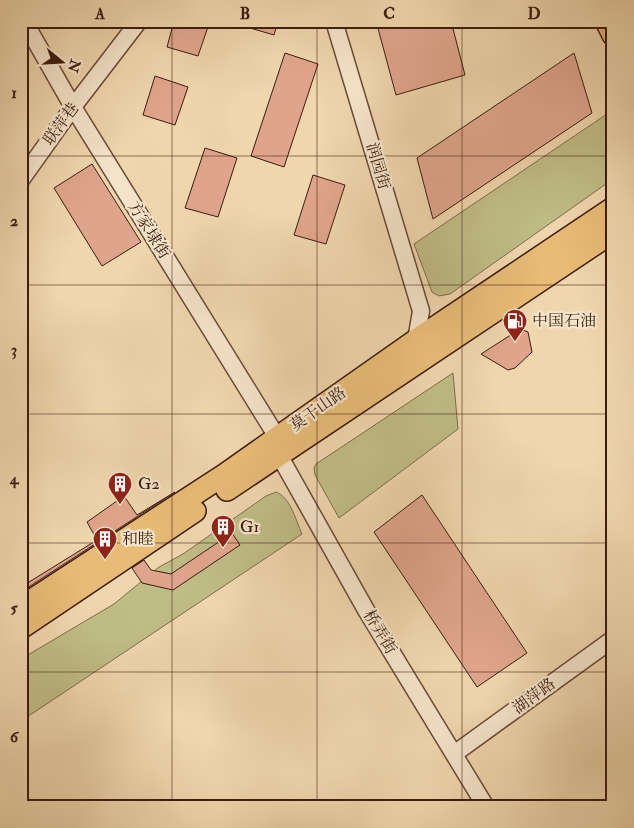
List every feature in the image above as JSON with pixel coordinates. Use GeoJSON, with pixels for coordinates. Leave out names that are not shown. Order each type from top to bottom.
{"type":"FeatureCollection","features":[{"type":"Feature","properties":{"kind":"main road"},"geometry":{"type":"LineString","coordinates":[[606,21],[613,35]]}},
{"type":"Feature","properties":{"kind":"main road","name":"莫干山路"},"geometry":{"type":"LineString","coordinates":[[21,628],[278,446],[416,340],[613,208]]}},
{"type":"Feature","properties":{"kind":"main road","name":"莫干山路"},"geometry":{"type":"LineString","coordinates":[[21,607],[216,480],[278,446],[613,232]]}},
{"type":"Feature","properties":{"kind":"street","name":"方家埭街"},"geometry":{"type":"LineString","coordinates":[[24,21],[73,107],[278,446]]}},
{"type":"Feature","properties":{"kind":"street","name":"联萍巷"},"geometry":{"type":"LineString","coordinates":[[21,180],[73,107],[139,21]]}},
{"type":"Feature","properties":{"kind":"street","name":"润园街"},"geometry":{"type":"LineString","coordinates":[[334,21],[420,311],[416,340]]}},
{"type":"Feature","properties":{"kind":"street"},"geometry":{"type":"LineString","coordinates":[[420,311],[446,320]]}},
{"type":"Feature","properties":{"kind":"street","name":"桥弄街"},"geometry":{"type":"LineString","coordinates":[[278,446],[366,610],[486,807]]}},
{"type":"Feature","properties":{"kind":"street","name":"湖萍路"},"geometry":{"type":"LineString","coordinates":[[454,754],[613,639]]}},
{"type":"Feature","properties":{"kind":"shaded area"},"geometry":{"type":"Polygon","coordinates":[[[610,112],[613,117],[613,179],[450,294],[439,296],[432,292],[414,244],[610,112]]]}},
{"type":"Feature","properties":{"kind":"shaded area"},"geometry":{"type":"Polygon","coordinates":[[[453,373],[458,429],[339,518],[315,475],[314,468],[316,464],[453,373]]]}},
{"type":"Feature","properties":{"kind":"shaded area"},"geometry":{"type":"Polygon","coordinates":[[[276,492],[286,499],[302,534],[21,721],[21,659],[114,604],[159,567],[183,554],[266,496],[276,492]]]}},
{"type":"Feature","properties":{"kind":"building"},"geometry":{"type":"Polygon","coordinates":[[[174,21],[210,21],[198,56],[167,47],[174,21]]]}},
{"type":"Feature","properties":{"kind":"building"},"geometry":{"type":"Polygon","coordinates":[[[237,21],[278,21],[274,35],[236,24],[237,21]]]}},
{"type":"Feature","properties":{"kind":"building"},"geometry":{"type":"Polygon","coordinates":[[[376,21],[451,21],[465,75],[396,95],[376,21]]]}},
{"type":"Feature","properties":{"kind":"building"},"geometry":{"type":"Polygon","coordinates":[[[285,53],[318,64],[284,167],[251,156],[285,53]]]}},
{"type":"Feature","properties":{"kind":"building"},"geometry":{"type":"Polygon","coordinates":[[[574,53],[592,113],[433,219],[417,158],[574,53]]]}},
{"type":"Feature","properties":{"kind":"building"},"geometry":{"type":"Polygon","coordinates":[[[155,76],[188,87],[175,125],[143,115],[155,76]]]}},
{"type":"Feature","properties":{"kind":"building"},"geometry":{"type":"Polygon","coordinates":[[[205,148],[237,158],[218,217],[185,208],[205,148]]]}},
{"type":"Feature","properties":{"kind":"building"},"geometry":{"type":"Polygon","coordinates":[[[92,164],[141,242],[102,266],[54,188],[92,164]]]}},
{"type":"Feature","properties":{"kind":"building"},"geometry":{"type":"Polygon","coordinates":[[[313,175],[345,185],[326,244],[294,235],[313,175]]]}},
{"type":"Feature","properties":{"kind":"building","name":"中国石油"},"geometry":{"type":"Polygon","coordinates":[[[520,329],[528,332],[532,352],[515,368],[508,370],[481,354],[520,329]]]}},
{"type":"Feature","properties":{"kind":"building"},"geometry":{"type":"Polygon","coordinates":[[[175,492],[21,592],[21,587],[97,540],[87,522],[124,496],[137,515],[175,492]]]}},
{"type":"Feature","properties":{"kind":"building"},"geometry":{"type":"Polygon","coordinates":[[[422,495],[527,653],[477,687],[374,532],[422,495]]]}},
{"type":"Feature","properties":{"kind":"building"},"geometry":{"type":"Polygon","coordinates":[[[232,533],[240,545],[173,590],[142,583],[132,568],[144,560],[151,570],[171,574],[232,533]]]}},
{"type":"Feature","properties":{"kind":"place","name":"中国石油"},"geometry":{"type":"Point","coordinates":[515,342]}},
{"type":"Feature","properties":{"kind":"place","name":"G2"},"geometry":{"type":"Point","coordinates":[120,505]}},
{"type":"Feature","properties":{"kind":"place","name":"G1"},"geometry":{"type":"Point","coordinates":[223,548]}},
{"type":"Feature","properties":{"kind":"place","name":"和睦"},"geometry":{"type":"Point","coordinates":[105,560]}}]}
